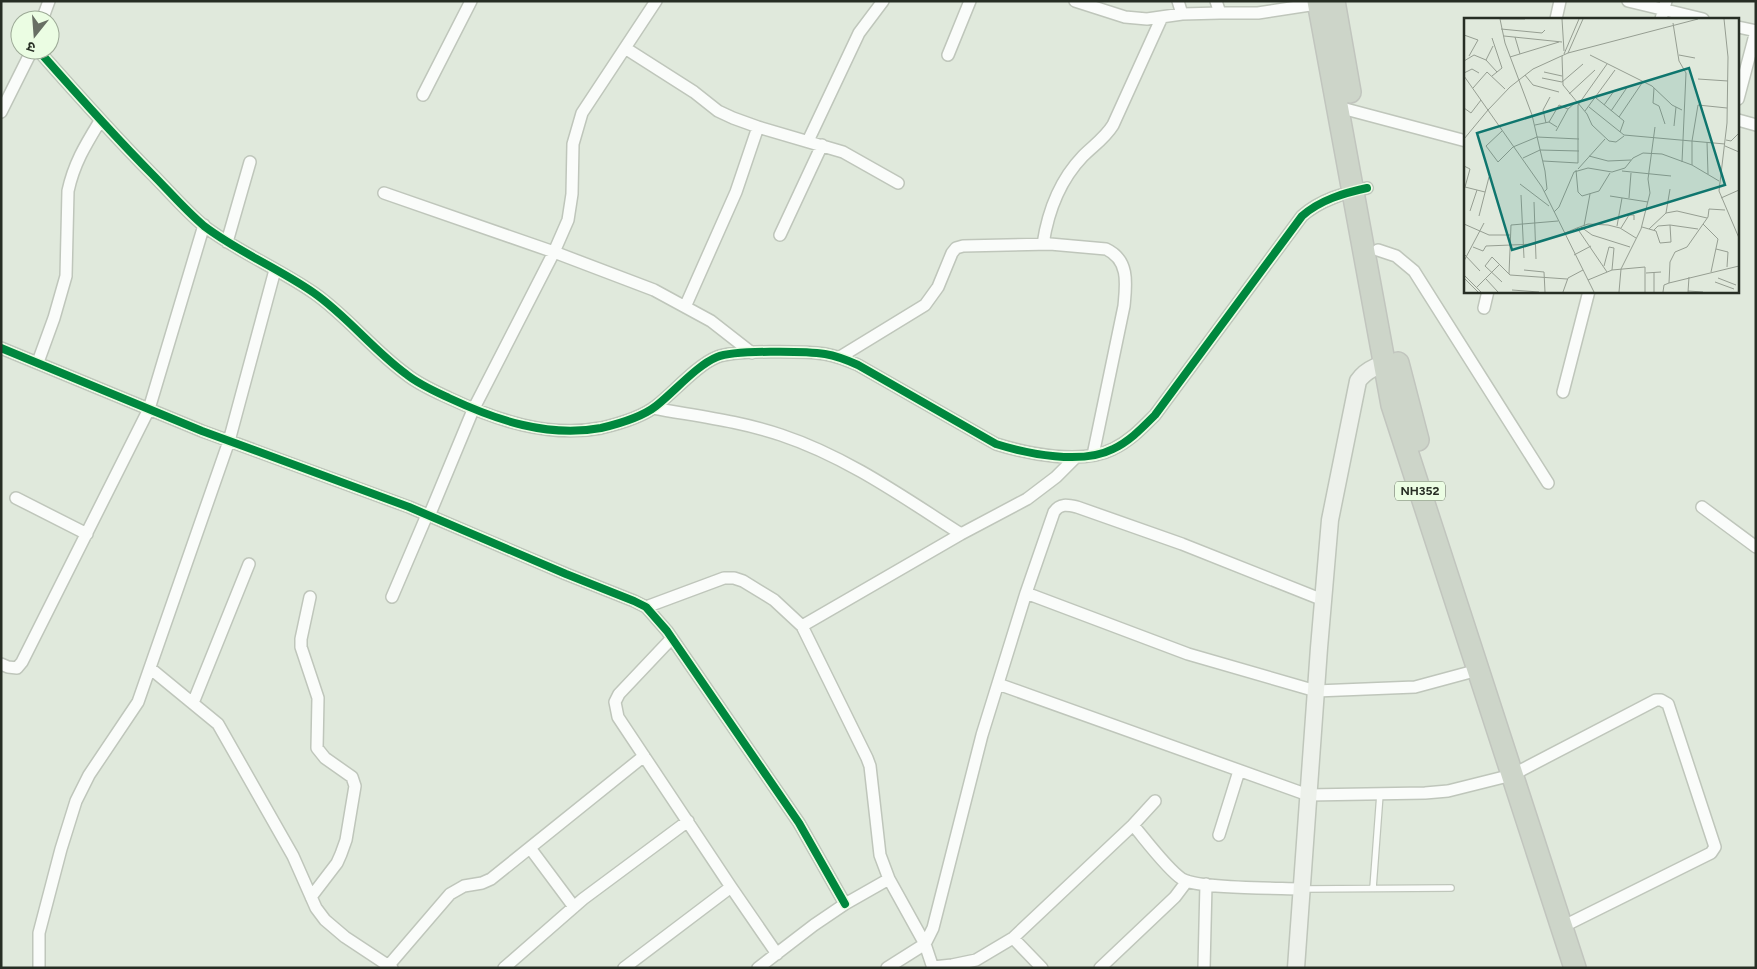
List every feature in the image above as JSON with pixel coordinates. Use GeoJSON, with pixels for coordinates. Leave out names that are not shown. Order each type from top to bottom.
{"type":"FeatureCollection","features":[{"type":"Feature","properties":{"kind":"highway","name":"NH352"},"geometry":{"type":"LineString","coordinates":[[1326,2],[1391,363],[1416,435],[1518,773],[1568,924],[1589,968]]}},
{"type":"Feature","properties":{"kind":"highway","name":"NH352"},"geometry":{"type":"LineString","coordinates":[[1360,190],[1378,250],[1391,363],[1392,405],[1478,670],[1518,773]]}},
{"type":"Feature","properties":{"kind":"highway","name":"NH352"},"geometry":{"type":"LineString","coordinates":[[1568,924],[1575,968]]}},
{"type":"Feature","properties":{"kind":"street"},"geometry":{"type":"LineString","coordinates":[[423,95],[471,1]]}},
{"type":"Feature","properties":{"kind":"street"},"geometry":{"type":"LineString","coordinates":[[392,597],[429,516],[473,410],[554,252],[568,220],[572,194],[573,144],[582,113],[656,1]]}},
{"type":"Feature","properties":{"kind":"street"},"geometry":{"type":"LineString","coordinates":[[808,141],[859,33],[883,1]]}},
{"type":"Feature","properties":{"kind":"street"},"geometry":{"type":"LineString","coordinates":[[948,55],[970,1]]}},
{"type":"Feature","properties":{"kind":"street"},"geometry":{"type":"LineString","coordinates":[[1075,1],[1125,17],[1147,19],[1182,14],[1258,13],[1326,2]]}},
{"type":"Feature","properties":{"kind":"street"},"geometry":{"type":"LineString","coordinates":[[1178,1],[1182,14]]}},
{"type":"Feature","properties":{"kind":"street"},"geometry":{"type":"LineString","coordinates":[[1216,1],[1220,13]]}},
{"type":"Feature","properties":{"kind":"street"},"geometry":{"type":"LineString","coordinates":[[1556,18],[1560,1]]}},
{"type":"Feature","properties":{"kind":"street"},"geometry":{"type":"LineString","coordinates":[[1628,1],[1699,18]]}},
{"type":"Feature","properties":{"kind":"street"},"geometry":{"type":"LineString","coordinates":[[1044,244],[1054,201],[1062,185],[1076,164],[1104,137],[1113,125],[1162,17]]}},
{"type":"Feature","properties":{"kind":"street"},"geometry":{"type":"LineString","coordinates":[[1740,27],[1756,31],[1740,91]]}},
{"type":"Feature","properties":{"kind":"street"},"geometry":{"type":"LineString","coordinates":[[625,48],[694,92],[718,111],[758,127],[843,152],[898,183]]}},
{"type":"Feature","properties":{"kind":"street"},"geometry":{"type":"LineString","coordinates":[[1,112],[27,60]]}},
{"type":"Feature","properties":{"kind":"street"},"geometry":{"type":"LineString","coordinates":[[47,60],[100,121],[204,225],[243,253],[314,293],[407,376],[473,410],[518,425],[546,430],[576,431],[601,428],[620,423],[654,408],[718,356],[752,353],[822,354],[858,365],[996,444],[1017,451],[1076,457],[1112,450],[1124,443],[1155,415],[1302,216],[1320,202],[1360,190]]}},
{"type":"Feature","properties":{"kind":"street"},"geometry":{"type":"LineString","coordinates":[[1346,109],[1464,140]]}},
{"type":"Feature","properties":{"kind":"street"},"geometry":{"type":"LineString","coordinates":[[38,362],[54,318],[66,276],[68,191],[71,178],[82,152],[100,121]]}},
{"type":"Feature","properties":{"kind":"street"},"geometry":{"type":"LineString","coordinates":[[1740,121],[1756,125]]}},
{"type":"Feature","properties":{"kind":"street"},"geometry":{"type":"LineString","coordinates":[[685,307],[736,192],[758,127]]}},
{"type":"Feature","properties":{"kind":"street"},"geometry":{"type":"LineString","coordinates":[[780,235],[822,145]]}},
{"type":"Feature","properties":{"kind":"street"},"geometry":{"type":"LineString","coordinates":[[227,242],[250,162]]}},
{"type":"Feature","properties":{"kind":"street"},"geometry":{"type":"LineString","coordinates":[[384,193],[554,252],[654,290],[711,321],[752,353]]}},
{"type":"Feature","properties":{"kind":"street"},"geometry":{"type":"LineString","coordinates":[[1,664],[13,668],[20,666],[149,409],[204,225]]}},
{"type":"Feature","properties":{"kind":"street"},"geometry":{"type":"LineString","coordinates":[[840,358],[925,305],[938,287],[956,248],[969,245],[1044,244],[1106,249],[1118,258],[1124,268],[1126,284],[1124,306],[1093,455]]}},
{"type":"Feature","properties":{"kind":"street"},"geometry":{"type":"LineString","coordinates":[[1378,250],[1396,256],[1414,271],[1548,483]]}},
{"type":"Feature","properties":{"kind":"street"},"geometry":{"type":"LineString","coordinates":[[39,968],[39,934],[76,801],[89,775],[138,702],[151,669],[229,441],[275,270]]}},
{"type":"Feature","properties":{"kind":"street"},"geometry":{"type":"LineString","coordinates":[[1484,308],[1488,292]]}},
{"type":"Feature","properties":{"kind":"street"},"geometry":{"type":"LineString","coordinates":[[1563,392],[1589,292]]}},
{"type":"Feature","properties":{"kind":"street"},"geometry":{"type":"LineString","coordinates":[[1,348],[229,441],[409,507],[646,607],[672,638],[800,823],[845,904]]}},
{"type":"Feature","properties":{"kind":"street"},"geometry":{"type":"LineString","coordinates":[[1296,968],[1330,520],[1356,389],[1362,375],[1371,369],[1391,363]]}},
{"type":"Feature","properties":{"kind":"street"},"geometry":{"type":"LineString","coordinates":[[654,408],[720,420],[780,435],[828,454],[869,476],[961,534]]}},
{"type":"Feature","properties":{"kind":"street"},"geometry":{"type":"LineString","coordinates":[[802,626],[961,534],[1027,499],[1056,477],[1076,457]]}},
{"type":"Feature","properties":{"kind":"street"},"geometry":{"type":"LineString","coordinates":[[16,498],[87,534]]}},
{"type":"Feature","properties":{"kind":"street"},"geometry":{"type":"LineString","coordinates":[[887,968],[925,944],[933,928],[982,735],[1026,593],[1057,508],[1068,506],[1182,544],[1323,600]]}},
{"type":"Feature","properties":{"kind":"street"},"geometry":{"type":"LineString","coordinates":[[1702,507],[1756,547]]}},
{"type":"Feature","properties":{"kind":"street"},"geometry":{"type":"LineString","coordinates":[[193,703],[249,564]]}},
{"type":"Feature","properties":{"kind":"street"},"geometry":{"type":"LineString","coordinates":[[646,607],[724,578],[734,578],[743,581],[774,600],[802,626],[867,758],[870,766],[878,848],[889,879],[925,944],[933,967],[976,960],[1013,938],[1133,825],[1154,801]]}},
{"type":"Feature","properties":{"kind":"street"},"geometry":{"type":"LineString","coordinates":[[1026,593],[1188,654],[1316,691],[1415,687],[1478,670]]}},
{"type":"Feature","properties":{"kind":"street"},"geometry":{"type":"LineString","coordinates":[[310,597],[301,647],[318,698],[317,748],[325,758],[352,777],[355,786],[346,840],[341,854],[337,863],[311,897]]}},
{"type":"Feature","properties":{"kind":"street"},"geometry":{"type":"LineString","coordinates":[[672,638],[619,694],[615,702],[618,717],[777,954]]}},
{"type":"Feature","properties":{"kind":"street"},"geometry":{"type":"LineString","coordinates":[[151,669],[214,720],[221,728],[293,856],[316,908],[325,920],[390,967],[450,894],[464,886],[482,883],[491,879],[644,756]]}},
{"type":"Feature","properties":{"kind":"street"},"geometry":{"type":"LineString","coordinates":[[998,684],[1308,796],[1448,791],[1518,773],[1656,700],[1661,700],[1668,704],[1715,847],[1710,853],[1568,924]]}},
{"type":"Feature","properties":{"kind":"street"},"geometry":{"type":"LineString","coordinates":[[1219,835],[1239,771]]}},
{"type":"Feature","properties":{"kind":"street"},"geometry":{"type":"LineString","coordinates":[[504,968],[574,907],[688,821]]}},
{"type":"Feature","properties":{"kind":"street"},"geometry":{"type":"LineString","coordinates":[[1133,825],[1176,874],[1187,881],[1206,884],[1301,889]]}},
{"type":"Feature","properties":{"kind":"street"},"geometry":{"type":"LineString","coordinates":[[530,848],[574,907]]}},
{"type":"Feature","properties":{"kind":"street"},"geometry":{"type":"LineString","coordinates":[[758,968],[814,925],[845,904],[889,879]]}},
{"type":"Feature","properties":{"kind":"street"},"geometry":{"type":"LineString","coordinates":[[1100,968],[1175,897],[1187,881]]}},
{"type":"Feature","properties":{"kind":"street"},"geometry":{"type":"LineString","coordinates":[[1204,968],[1206,884]]}},
{"type":"Feature","properties":{"kind":"street"},"geometry":{"type":"LineString","coordinates":[[624,968],[731,887]]}},
{"type":"Feature","properties":{"kind":"street"},"geometry":{"type":"LineString","coordinates":[[1013,938],[1042,968]]}},
{"type":"Feature","properties":{"kind":"lane"},"geometry":{"type":"LineString","coordinates":[[1373,888],[1380,794]]}},
{"type":"Feature","properties":{"kind":"lane"},"geometry":{"type":"LineString","coordinates":[[1301,889],[1451,888]]}},
{"type":"Feature","properties":{"kind":"cycle path"},"geometry":{"type":"LineString","coordinates":[[47,60],[123,144],[204,226],[230,244],[314,293],[338,312],[394,365],[411,378],[449,398],[504,420],[542,429],[562,431],[601,428],[637,417],[656,406],[694,372],[717,357],[754,352],[802,352],[842,358],[858,365],[996,444],[1055,456],[1071,457],[1100,454],[1125,442],[1155,415],[1302,216],[1309,210],[1333,198],[1367,188]]}},
{"type":"Feature","properties":{"kind":"cycle path"},"geometry":{"type":"LineString","coordinates":[[1,348],[202,431],[409,507],[646,607],[667,631],[799,823],[845,904]]}}]}
